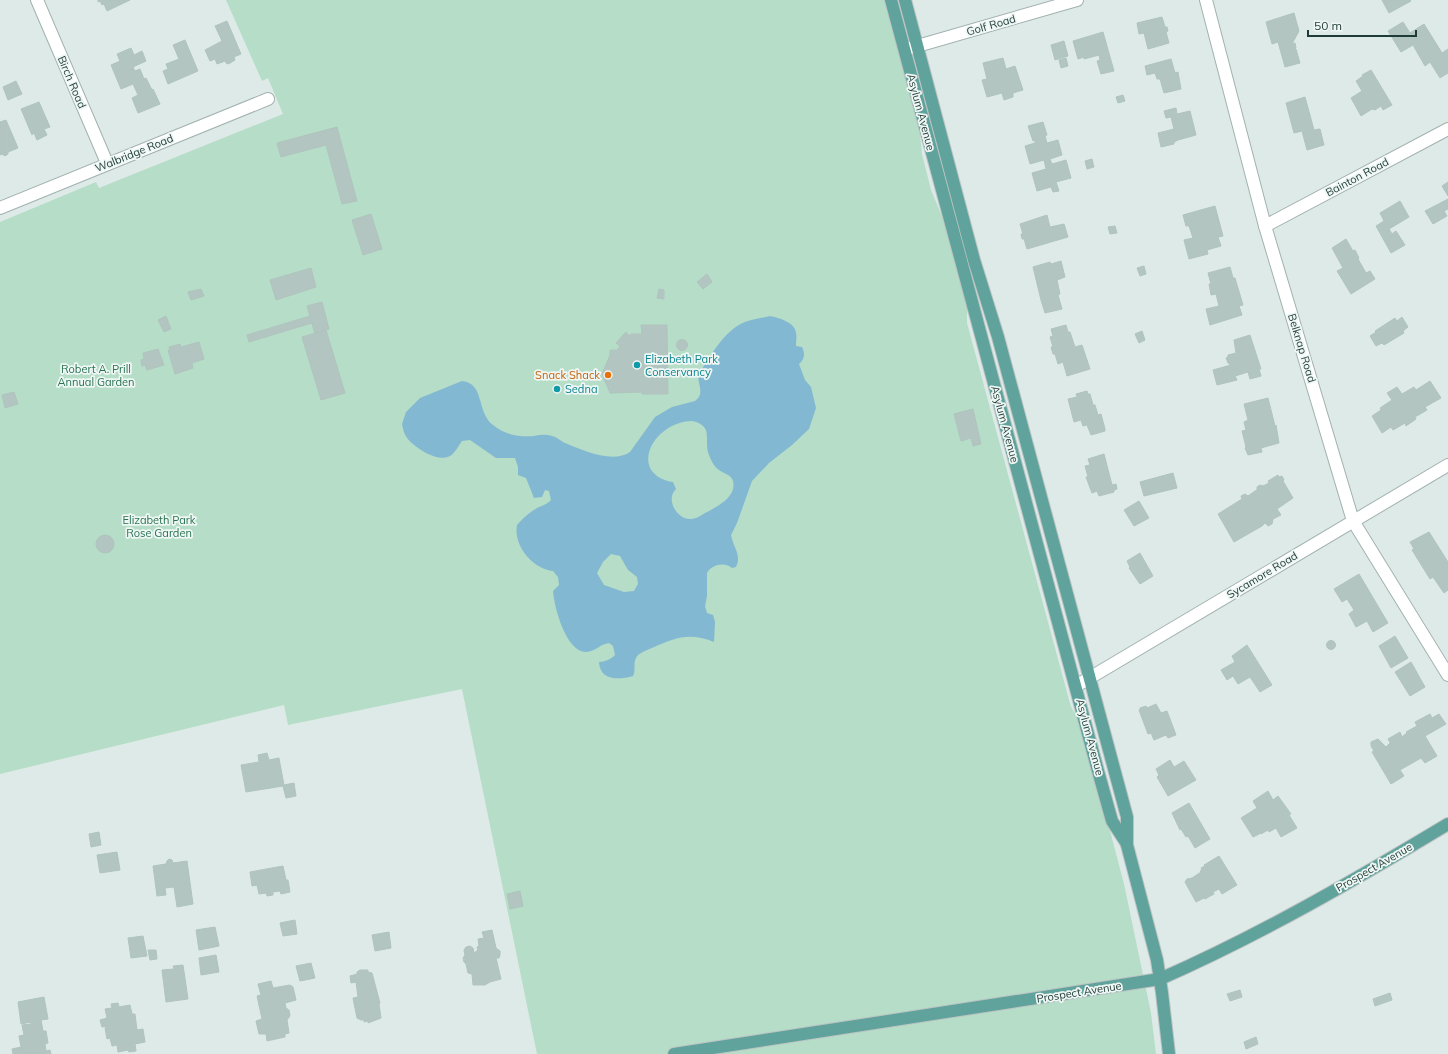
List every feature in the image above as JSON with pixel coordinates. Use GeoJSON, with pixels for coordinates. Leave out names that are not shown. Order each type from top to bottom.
{"type":"FeatureCollection","features":[{"type":"Feature","properties":{"kind":"main road","name":"Asylum Avenue"},"geometry":{"type":"LineString","coordinates":[[891,0],[1112,821],[1127,845]]}},
{"type":"Feature","properties":{"kind":"main road","name":"Asylum Avenue"},"geometry":{"type":"LineString","coordinates":[[906,0],[974,260],[998,337],[1127,817],[1127,845],[1157,960],[1170,1054]]}},
{"type":"Feature","properties":{"kind":"main road","name":"Prospect Avenue"},"geometry":{"type":"LineString","coordinates":[[674,1054],[1160,979],[1201,961],[1285,918],[1448,824]]}},
{"type":"Feature","properties":{"kind":"street","name":"Birch Road"},"geometry":{"type":"LineString","coordinates":[[37,0],[107,163]]}},
{"type":"Feature","properties":{"kind":"street","name":"Golf Road"},"geometry":{"type":"LineString","coordinates":[[904,50],[1077,0]]}},
{"type":"Feature","properties":{"kind":"street","name":"Belknap Road"},"geometry":{"type":"LineString","coordinates":[[1206,0],[1265,226],[1353,521],[1448,674]]}},
{"type":"Feature","properties":{"kind":"street","name":"Walbridge Road"},"geometry":{"type":"LineString","coordinates":[[0,208],[107,163],[268,99]]}},
{"type":"Feature","properties":{"kind":"street","name":"Bainton Road"},"geometry":{"type":"LineString","coordinates":[[1265,226],[1448,129]]}},
{"type":"Feature","properties":{"kind":"street","name":"Sycamore Road"},"geometry":{"type":"LineString","coordinates":[[1076,686],[1448,465]]}},
{"type":"Feature","properties":{"kind":"green space"},"geometry":{"type":"Polygon","coordinates":[[[226,0],[885,0],[919,125],[922,154],[931,190],[947,228],[967,305],[967,323],[1071,707],[1082,724],[1124,884],[1151,1013],[1156,1054],[537,1054],[462,689],[288,725],[284,705],[0,774],[0,222],[96,182],[99,188],[283,114],[268,78],[262,81],[226,0]]]}},
{"type":"Feature","properties":{"kind":"water"},"geometry":{"type":"Polygon","coordinates":[[[770,316],[786,321],[793,326],[795,329],[796,346],[802,347],[804,351],[803,358],[799,364],[805,380],[811,387],[816,408],[809,429],[769,463],[752,481],[737,523],[731,535],[738,555],[738,563],[736,567],[732,568],[726,565],[719,565],[709,570],[707,573],[707,596],[705,606],[707,613],[713,615],[715,622],[714,642],[697,637],[668,641],[637,656],[633,676],[611,678],[603,673],[599,662],[608,660],[615,655],[613,646],[609,643],[592,651],[585,652],[578,650],[572,644],[562,627],[554,598],[553,591],[559,585],[558,577],[553,571],[538,566],[532,561],[521,548],[518,541],[517,525],[537,508],[551,500],[549,491],[545,490],[542,497],[534,498],[526,478],[518,475],[518,467],[515,458],[496,458],[470,440],[462,441],[452,455],[445,458],[433,456],[421,450],[407,438],[403,430],[402,424],[406,412],[420,398],[462,381],[469,383],[474,387],[484,413],[493,425],[502,431],[512,435],[523,436],[550,435],[572,446],[598,455],[615,457],[623,455],[630,452],[655,417],[672,407],[695,401],[698,398],[700,395],[700,389],[698,375],[718,345],[730,331],[745,322],[770,316]],[[692,421],[678,424],[666,430],[656,439],[650,449],[648,459],[651,469],[659,477],[673,482],[676,489],[673,493],[672,503],[677,513],[691,519],[699,517],[725,501],[732,492],[733,487],[731,477],[717,469],[709,455],[707,450],[707,435],[704,426],[692,421]],[[611,554],[603,562],[597,573],[604,585],[624,592],[634,591],[638,584],[637,577],[628,570],[620,556],[611,554]]]}},
{"type":"Feature","properties":{"kind":"building"},"geometry":{"type":"Polygon","coordinates":[[[98,0],[130,0],[107,11],[104,4],[102,5],[100,1],[98,2],[98,0]]]}},
{"type":"Feature","properties":{"kind":"building"},"geometry":{"type":"Polygon","coordinates":[[[1382,0],[1410,0],[1411,1],[1389,13],[1382,0]]]}},
{"type":"Feature","properties":{"kind":"building"},"geometry":{"type":"Polygon","coordinates":[[[1294,13],[1299,31],[1292,44],[1295,43],[1296,48],[1292,50],[1296,49],[1300,63],[1285,67],[1278,42],[1272,44],[1266,22],[1294,13]]]}},
{"type":"Feature","properties":{"kind":"building"},"geometry":{"type":"Polygon","coordinates":[[[1162,17],[1165,27],[1167,27],[1168,31],[1166,32],[1169,43],[1148,49],[1144,33],[1139,34],[1137,23],[1162,17]]]}},
{"type":"Feature","properties":{"kind":"building"},"geometry":{"type":"Polygon","coordinates":[[[227,21],[241,54],[234,57],[235,60],[230,63],[227,64],[225,61],[217,64],[215,59],[210,61],[205,50],[222,41],[215,26],[227,21]]]}},
{"type":"Feature","properties":{"kind":"building"},"geometry":{"type":"Polygon","coordinates":[[[1403,22],[1410,33],[1424,24],[1442,53],[1448,49],[1448,73],[1440,78],[1430,62],[1425,66],[1413,45],[1401,52],[1388,31],[1403,22]]]}},
{"type":"Feature","properties":{"kind":"building"},"geometry":{"type":"Polygon","coordinates":[[[1103,32],[1114,71],[1101,74],[1097,61],[1100,60],[1099,55],[1078,59],[1073,41],[1103,32]]]}},
{"type":"Feature","properties":{"kind":"building"},"geometry":{"type":"Polygon","coordinates":[[[185,40],[198,71],[168,84],[163,71],[168,69],[166,64],[179,59],[173,45],[185,40]]]}},
{"type":"Feature","properties":{"kind":"building"},"geometry":{"type":"Polygon","coordinates":[[[1064,41],[1068,56],[1055,60],[1051,45],[1064,41]]]}},
{"type":"Feature","properties":{"kind":"building"},"geometry":{"type":"Polygon","coordinates":[[[131,48],[134,55],[142,51],[146,61],[133,67],[135,71],[140,69],[144,79],[146,78],[160,104],[138,113],[132,98],[138,95],[133,84],[121,89],[111,65],[120,61],[117,54],[131,48]]]}},
{"type":"Feature","properties":{"kind":"building"},"geometry":{"type":"Polygon","coordinates":[[[1003,58],[1006,69],[1015,66],[1023,90],[1013,93],[1013,97],[1004,100],[1002,93],[987,97],[982,80],[987,79],[983,63],[1003,58]]]}},
{"type":"Feature","properties":{"kind":"building"},"geometry":{"type":"Polygon","coordinates":[[[1066,58],[1068,66],[1061,68],[1059,60],[1066,58]]]}},
{"type":"Feature","properties":{"kind":"building"},"geometry":{"type":"Polygon","coordinates":[[[1171,59],[1175,73],[1178,72],[1181,89],[1164,93],[1160,79],[1157,79],[1155,73],[1147,75],[1145,66],[1171,59]]]}},
{"type":"Feature","properties":{"kind":"building"},"geometry":{"type":"Polygon","coordinates":[[[1371,70],[1392,105],[1383,110],[1381,106],[1375,110],[1372,109],[1361,116],[1351,98],[1362,91],[1356,81],[1363,76],[1362,75],[1371,70]]]}},
{"type":"Feature","properties":{"kind":"building"},"geometry":{"type":"Polygon","coordinates":[[[16,81],[22,94],[8,100],[3,87],[16,81]]]}},
{"type":"Feature","properties":{"kind":"building"},"geometry":{"type":"Polygon","coordinates":[[[1123,95],[1125,101],[1118,103],[1116,97],[1123,95]]]}},
{"type":"Feature","properties":{"kind":"building"},"geometry":{"type":"Polygon","coordinates":[[[1305,97],[1314,130],[1320,129],[1324,145],[1307,150],[1302,131],[1294,133],[1286,103],[1305,97]]]}},
{"type":"Feature","properties":{"kind":"building"},"geometry":{"type":"Polygon","coordinates":[[[39,102],[50,127],[44,129],[47,135],[37,140],[34,133],[32,135],[21,109],[39,102]]]}},
{"type":"Feature","properties":{"kind":"building"},"geometry":{"type":"Polygon","coordinates":[[[1176,108],[1177,114],[1190,111],[1196,135],[1178,140],[1174,142],[1174,144],[1161,147],[1158,133],[1174,129],[1171,117],[1166,118],[1164,111],[1176,108]]]}},
{"type":"Feature","properties":{"kind":"building"},"geometry":{"type":"Polygon","coordinates":[[[6,120],[18,148],[8,152],[5,156],[2,154],[0,155],[0,122],[6,120]]]}},
{"type":"Feature","properties":{"kind":"building"},"geometry":{"type":"Polygon","coordinates":[[[1043,122],[1047,135],[1045,136],[1047,143],[1058,140],[1062,155],[1050,159],[1052,164],[1066,160],[1071,178],[1056,182],[1059,191],[1053,192],[1051,187],[1037,191],[1032,173],[1046,169],[1044,160],[1030,164],[1025,146],[1035,143],[1028,126],[1043,122]]]}},
{"type":"Feature","properties":{"kind":"building"},"geometry":{"type":"Polygon","coordinates":[[[337,127],[357,201],[342,204],[326,145],[281,157],[277,143],[337,127]]]}},
{"type":"Feature","properties":{"kind":"building"},"geometry":{"type":"Polygon","coordinates":[[[1092,159],[1094,167],[1087,169],[1085,161],[1092,159]]]}},
{"type":"Feature","properties":{"kind":"building"},"geometry":{"type":"Polygon","coordinates":[[[1448,182],[1448,196],[1442,186],[1448,182]]]}},
{"type":"Feature","properties":{"kind":"building"},"geometry":{"type":"Polygon","coordinates":[[[1448,199],[1448,209],[1444,211],[1447,216],[1433,224],[1425,211],[1448,199]]]}},
{"type":"Feature","properties":{"kind":"building"},"geometry":{"type":"Polygon","coordinates":[[[1400,201],[1409,217],[1389,229],[1392,234],[1396,231],[1405,245],[1391,253],[1376,226],[1384,221],[1380,213],[1400,201]]]}},
{"type":"Feature","properties":{"kind":"building"},"geometry":{"type":"Polygon","coordinates":[[[1215,206],[1223,236],[1218,237],[1221,246],[1207,250],[1208,254],[1189,259],[1184,240],[1193,238],[1189,226],[1186,226],[1183,215],[1215,206]]]}},
{"type":"Feature","properties":{"kind":"building"},"geometry":{"type":"Polygon","coordinates":[[[371,214],[382,249],[363,255],[352,220],[371,214]]]}},
{"type":"Feature","properties":{"kind":"building"},"geometry":{"type":"Polygon","coordinates":[[[1047,215],[1050,227],[1064,224],[1068,237],[1027,249],[1024,239],[1022,239],[1021,234],[1023,234],[1020,224],[1047,215]]]}},
{"type":"Feature","properties":{"kind":"building"},"geometry":{"type":"Polygon","coordinates":[[[1115,226],[1117,233],[1110,234],[1108,227],[1115,226]]]}},
{"type":"Feature","properties":{"kind":"building"},"geometry":{"type":"Polygon","coordinates":[[[1346,239],[1353,251],[1355,250],[1366,273],[1370,271],[1375,279],[1351,294],[1337,271],[1343,268],[1332,248],[1346,239]]]}},
{"type":"Feature","properties":{"kind":"building"},"geometry":{"type":"Polygon","coordinates":[[[1061,261],[1065,277],[1057,280],[1060,294],[1058,295],[1062,309],[1045,313],[1033,267],[1050,262],[1051,264],[1061,261]]]}},
{"type":"Feature","properties":{"kind":"building"},"geometry":{"type":"Polygon","coordinates":[[[1144,266],[1146,274],[1140,276],[1137,268],[1144,266]]]}},
{"type":"Feature","properties":{"kind":"building"},"geometry":{"type":"Polygon","coordinates":[[[1230,267],[1243,305],[1239,306],[1242,315],[1210,325],[1206,309],[1219,306],[1216,294],[1211,295],[1209,284],[1211,284],[1208,273],[1230,267]]]}},
{"type":"Feature","properties":{"kind":"building"},"geometry":{"type":"Polygon","coordinates":[[[311,268],[316,287],[276,300],[270,280],[311,268]]]}},
{"type":"Feature","properties":{"kind":"building"},"geometry":{"type":"Polygon","coordinates":[[[707,274],[712,282],[703,289],[697,282],[707,274]]]}},
{"type":"Feature","properties":{"kind":"building"},"geometry":{"type":"Polygon","coordinates":[[[201,289],[204,296],[191,300],[188,292],[201,289]]]}},
{"type":"Feature","properties":{"kind":"building"},"geometry":{"type":"Polygon","coordinates":[[[659,289],[664,290],[664,299],[657,298],[659,289]]]}},
{"type":"Feature","properties":{"kind":"building"},"geometry":{"type":"Polygon","coordinates":[[[322,302],[329,329],[315,334],[307,306],[322,302]]]}},
{"type":"Feature","properties":{"kind":"building"},"geometry":{"type":"Polygon","coordinates":[[[166,316],[171,329],[164,332],[158,320],[166,316]]]}},
{"type":"Feature","properties":{"kind":"building"},"geometry":{"type":"Polygon","coordinates":[[[310,316],[312,323],[249,342],[247,335],[310,316]]]}},
{"type":"Feature","properties":{"kind":"building"},"geometry":{"type":"Polygon","coordinates":[[[1402,317],[1408,327],[1403,331],[1404,333],[1384,345],[1382,343],[1376,346],[1370,336],[1395,318],[1397,321],[1402,317]]]}},
{"type":"Feature","properties":{"kind":"building","name":"Elizabeth Park Conservancy"},"geometry":{"type":"Polygon","coordinates":[[[641,325],[667,325],[668,394],[642,394],[642,392],[610,393],[602,374],[610,355],[610,350],[617,350],[620,346],[616,343],[626,332],[629,336],[631,334],[642,334],[641,325]]]}},
{"type":"Feature","properties":{"kind":"building"},"geometry":{"type":"Polygon","coordinates":[[[1066,325],[1075,347],[1082,345],[1090,369],[1067,376],[1063,362],[1058,364],[1055,354],[1053,354],[1051,347],[1053,347],[1050,337],[1053,336],[1051,329],[1066,325]]]}},
{"type":"Feature","properties":{"kind":"building"},"geometry":{"type":"Polygon","coordinates":[[[326,330],[345,393],[321,400],[302,337],[326,330]]]}},
{"type":"Feature","properties":{"kind":"building"},"geometry":{"type":"Polygon","coordinates":[[[1142,331],[1145,340],[1139,343],[1135,334],[1142,331]]]}},
{"type":"Feature","properties":{"kind":"building"},"geometry":{"type":"Polygon","coordinates":[[[1250,335],[1261,369],[1259,369],[1261,376],[1250,379],[1248,372],[1235,376],[1237,380],[1217,385],[1213,370],[1231,365],[1228,363],[1226,358],[1228,355],[1236,353],[1234,340],[1250,335]]]}},
{"type":"Feature","properties":{"kind":"building"},"geometry":{"type":"Polygon","coordinates":[[[682,339],[686,341],[688,345],[686,349],[682,351],[678,349],[676,345],[678,341],[682,339]]]}},
{"type":"Feature","properties":{"kind":"building"},"geometry":{"type":"Polygon","coordinates":[[[199,342],[204,359],[192,363],[193,368],[175,374],[168,350],[170,350],[169,347],[180,344],[181,347],[199,342]]]}},
{"type":"Feature","properties":{"kind":"building"},"geometry":{"type":"Polygon","coordinates":[[[158,349],[164,365],[147,370],[145,365],[142,366],[141,360],[144,359],[143,353],[158,349]]]}},
{"type":"Feature","properties":{"kind":"building"},"geometry":{"type":"Polygon","coordinates":[[[1430,381],[1441,398],[1425,407],[1427,410],[1415,417],[1416,419],[1406,426],[1405,423],[1393,430],[1391,427],[1382,433],[1372,416],[1381,410],[1380,408],[1392,400],[1387,393],[1397,387],[1402,394],[1414,387],[1416,390],[1430,381]]]}},
{"type":"Feature","properties":{"kind":"building"},"geometry":{"type":"Polygon","coordinates":[[[1087,391],[1088,394],[1090,394],[1098,415],[1101,414],[1105,429],[1105,431],[1091,435],[1087,425],[1083,426],[1081,420],[1074,422],[1068,399],[1077,397],[1076,394],[1087,391]]]}},
{"type":"Feature","properties":{"kind":"building"},"geometry":{"type":"Polygon","coordinates":[[[14,392],[18,404],[5,408],[2,395],[14,392]]]}},
{"type":"Feature","properties":{"kind":"building"},"geometry":{"type":"Polygon","coordinates":[[[1268,398],[1275,426],[1276,425],[1279,443],[1261,448],[1262,452],[1248,455],[1245,448],[1242,431],[1246,430],[1244,422],[1248,420],[1244,404],[1268,398]]]}},
{"type":"Feature","properties":{"kind":"building"},"geometry":{"type":"Polygon","coordinates":[[[973,409],[981,444],[973,446],[971,438],[961,441],[954,414],[973,409]]]}},
{"type":"Feature","properties":{"kind":"building"},"geometry":{"type":"Polygon","coordinates":[[[1104,454],[1112,485],[1116,484],[1117,489],[1114,490],[1114,492],[1099,496],[1097,491],[1092,493],[1086,477],[1088,477],[1085,466],[1090,465],[1088,459],[1104,454]]]}},
{"type":"Feature","properties":{"kind":"building"},"geometry":{"type":"Polygon","coordinates":[[[1173,473],[1177,488],[1144,496],[1140,482],[1173,473]]]}},
{"type":"Feature","properties":{"kind":"building"},"geometry":{"type":"Polygon","coordinates":[[[1278,475],[1279,477],[1282,476],[1283,481],[1293,498],[1277,509],[1281,515],[1273,519],[1272,524],[1268,526],[1265,523],[1234,542],[1218,514],[1242,499],[1241,496],[1245,494],[1248,496],[1257,490],[1257,487],[1269,483],[1268,481],[1278,475]]]}},
{"type":"Feature","properties":{"kind":"building"},"geometry":{"type":"Polygon","coordinates":[[[1139,501],[1149,518],[1134,526],[1124,510],[1139,501]]]}},
{"type":"Feature","properties":{"kind":"building"},"geometry":{"type":"Polygon","coordinates":[[[1429,532],[1448,562],[1448,590],[1444,593],[1433,577],[1430,579],[1412,550],[1414,549],[1410,542],[1429,532]]]}},
{"type":"Feature","properties":{"kind":"building"},"geometry":{"type":"Polygon","coordinates":[[[105,535],[111,538],[114,544],[111,550],[105,553],[99,550],[96,544],[99,538],[105,535]]]}},
{"type":"Feature","properties":{"kind":"building"},"geometry":{"type":"Polygon","coordinates":[[[1140,553],[1153,576],[1140,584],[1129,568],[1130,567],[1127,561],[1140,553]]]}},
{"type":"Feature","properties":{"kind":"building"},"geometry":{"type":"Polygon","coordinates":[[[1359,574],[1388,623],[1373,632],[1367,621],[1356,627],[1349,614],[1354,610],[1347,599],[1342,602],[1334,589],[1359,574]]]}},
{"type":"Feature","properties":{"kind":"building"},"geometry":{"type":"Polygon","coordinates":[[[1395,636],[1408,658],[1391,668],[1379,646],[1395,636]]]}},
{"type":"Feature","properties":{"kind":"building"},"geometry":{"type":"Polygon","coordinates":[[[1329,641],[1333,641],[1335,645],[1333,649],[1329,649],[1327,647],[1327,643],[1329,641]]]}},
{"type":"Feature","properties":{"kind":"building"},"geometry":{"type":"Polygon","coordinates":[[[1247,645],[1272,685],[1260,692],[1250,677],[1238,684],[1233,676],[1227,680],[1221,670],[1235,662],[1232,656],[1247,645]]]}},
{"type":"Feature","properties":{"kind":"building"},"geometry":{"type":"Polygon","coordinates":[[[1411,662],[1425,687],[1410,696],[1395,672],[1411,662]]]}},
{"type":"Feature","properties":{"kind":"building"},"geometry":{"type":"Polygon","coordinates":[[[1156,704],[1161,713],[1167,711],[1176,735],[1168,738],[1166,735],[1154,740],[1151,733],[1148,734],[1139,710],[1140,708],[1146,706],[1147,708],[1156,704]]]}},
{"type":"Feature","properties":{"kind":"building"},"geometry":{"type":"Polygon","coordinates":[[[1430,714],[1432,718],[1439,714],[1446,724],[1425,736],[1437,756],[1425,763],[1421,758],[1400,770],[1404,776],[1391,784],[1372,752],[1374,751],[1371,746],[1371,742],[1378,739],[1386,747],[1390,743],[1391,744],[1388,739],[1400,732],[1402,737],[1407,733],[1406,732],[1417,726],[1415,722],[1430,714]]]}},
{"type":"Feature","properties":{"kind":"building"},"geometry":{"type":"Polygon","coordinates":[[[267,753],[269,760],[279,758],[284,785],[294,783],[296,796],[286,798],[283,786],[246,792],[241,765],[259,762],[258,755],[267,753]]]}},
{"type":"Feature","properties":{"kind":"building"},"geometry":{"type":"Polygon","coordinates":[[[1170,760],[1174,767],[1184,761],[1196,780],[1168,796],[1157,777],[1159,775],[1156,769],[1170,760]]]}},
{"type":"Feature","properties":{"kind":"building"},"geometry":{"type":"Polygon","coordinates":[[[1268,791],[1273,800],[1278,796],[1291,814],[1289,815],[1297,828],[1281,837],[1276,828],[1253,837],[1241,818],[1257,808],[1253,801],[1268,791]]]}},
{"type":"Feature","properties":{"kind":"building"},"geometry":{"type":"Polygon","coordinates":[[[1189,803],[1210,839],[1195,848],[1188,836],[1186,837],[1181,829],[1180,830],[1172,813],[1189,803]]]}},
{"type":"Feature","properties":{"kind":"building"},"geometry":{"type":"Polygon","coordinates":[[[99,832],[101,845],[91,847],[89,834],[99,832]]]}},
{"type":"Feature","properties":{"kind":"building"},"geometry":{"type":"Polygon","coordinates":[[[117,852],[120,870],[100,873],[97,855],[117,852]]]}},
{"type":"Feature","properties":{"kind":"building"},"geometry":{"type":"Polygon","coordinates":[[[1219,856],[1237,885],[1222,894],[1219,889],[1213,892],[1214,894],[1196,902],[1185,882],[1187,879],[1192,878],[1201,872],[1201,868],[1205,866],[1204,865],[1219,856]]]}},
{"type":"Feature","properties":{"kind":"building"},"geometry":{"type":"Polygon","coordinates":[[[169,859],[172,860],[173,863],[187,861],[193,904],[177,907],[174,887],[165,888],[166,895],[157,896],[153,866],[166,864],[169,859]]]}},
{"type":"Feature","properties":{"kind":"building"},"geometry":{"type":"Polygon","coordinates":[[[283,866],[290,892],[281,894],[280,891],[273,892],[273,895],[267,896],[266,893],[259,894],[257,885],[252,886],[250,872],[283,866]]]}},
{"type":"Feature","properties":{"kind":"building"},"geometry":{"type":"Polygon","coordinates":[[[520,891],[523,906],[510,909],[507,894],[520,891]]]}},
{"type":"Feature","properties":{"kind":"building"},"geometry":{"type":"Polygon","coordinates":[[[295,920],[297,934],[283,936],[280,923],[295,920]]]}},
{"type":"Feature","properties":{"kind":"building"},"geometry":{"type":"Polygon","coordinates":[[[215,927],[219,946],[199,950],[196,930],[215,927]]]}},
{"type":"Feature","properties":{"kind":"building"},"geometry":{"type":"Polygon","coordinates":[[[492,930],[496,948],[500,951],[499,958],[496,958],[501,979],[485,985],[473,985],[472,974],[468,973],[464,962],[464,950],[466,947],[470,946],[473,948],[474,953],[478,950],[478,939],[484,938],[482,932],[492,930]]]}},
{"type":"Feature","properties":{"kind":"building"},"geometry":{"type":"Polygon","coordinates":[[[389,932],[391,948],[375,951],[372,935],[389,932]]]}},
{"type":"Feature","properties":{"kind":"building"},"geometry":{"type":"Polygon","coordinates":[[[143,936],[147,956],[131,958],[128,938],[143,936]]]}},
{"type":"Feature","properties":{"kind":"building"},"geometry":{"type":"Polygon","coordinates":[[[148,950],[156,950],[157,959],[150,960],[148,950]]]}},
{"type":"Feature","properties":{"kind":"building"},"geometry":{"type":"Polygon","coordinates":[[[216,955],[219,972],[201,975],[199,958],[216,955]]]}},
{"type":"Feature","properties":{"kind":"building"},"geometry":{"type":"Polygon","coordinates":[[[311,963],[315,978],[300,981],[296,966],[311,963]]]}},
{"type":"Feature","properties":{"kind":"building"},"geometry":{"type":"Polygon","coordinates":[[[183,965],[188,999],[166,1002],[162,970],[174,969],[173,966],[183,965]]]}},
{"type":"Feature","properties":{"kind":"building"},"geometry":{"type":"Polygon","coordinates":[[[360,970],[368,970],[368,972],[372,973],[380,1003],[381,1018],[368,1023],[368,1021],[364,1022],[364,1020],[357,1018],[353,998],[358,997],[356,982],[351,983],[350,976],[357,974],[360,970]]]}},
{"type":"Feature","properties":{"kind":"building"},"geometry":{"type":"Polygon","coordinates":[[[271,981],[273,988],[290,985],[293,987],[296,1000],[285,1003],[286,1008],[289,1010],[290,1016],[287,1020],[289,1033],[285,1034],[285,1037],[267,1041],[266,1034],[259,1034],[256,1021],[262,1019],[257,996],[261,995],[258,984],[271,981]]]}},
{"type":"Feature","properties":{"kind":"building"},"geometry":{"type":"Polygon","coordinates":[[[1240,990],[1242,997],[1230,1001],[1227,994],[1240,990]]]}},
{"type":"Feature","properties":{"kind":"building"},"geometry":{"type":"Polygon","coordinates":[[[1390,993],[1392,1000],[1375,1006],[1373,999],[1390,993]]]}},
{"type":"Feature","properties":{"kind":"building"},"geometry":{"type":"Polygon","coordinates":[[[44,997],[48,1019],[41,1020],[43,1031],[46,1031],[48,1043],[45,1044],[46,1051],[50,1050],[51,1054],[13,1054],[12,1049],[21,1047],[19,1036],[24,1035],[22,1025],[31,1024],[31,1022],[21,1024],[18,1002],[44,997]]]}},
{"type":"Feature","properties":{"kind":"building"},"geometry":{"type":"Polygon","coordinates":[[[118,1003],[119,1007],[130,1005],[132,1014],[135,1014],[137,1030],[143,1029],[145,1042],[135,1044],[136,1051],[129,1052],[128,1050],[118,1052],[117,1045],[112,1046],[110,1038],[107,1039],[105,1028],[109,1026],[102,1027],[100,1020],[107,1018],[105,1009],[112,1008],[111,1004],[118,1003]]]}},
{"type":"Feature","properties":{"kind":"building"},"geometry":{"type":"Polygon","coordinates":[[[1256,1037],[1258,1044],[1246,1049],[1244,1042],[1256,1037]]]}},
{"type":"Feature","properties":{"kind":"place","name":"Elizabeth Park Conservancy"},"geometry":{"type":"Point","coordinates":[637,365]}},
{"type":"Feature","properties":{"kind":"place","name":"Snack Shack"},"geometry":{"type":"Point","coordinates":[608,375]}},
{"type":"Feature","properties":{"kind":"place","name":"Sedna"},"geometry":{"type":"Point","coordinates":[557,389]}},
{"type":"Feature","properties":{"kind":"park label","name":"Robert A. Prill Annual Garden"},"geometry":{"type":"Point","coordinates":[96,375]}},
{"type":"Feature","properties":{"kind":"park label","name":"Elizabeth Park Rose Garden"},"geometry":{"type":"Point","coordinates":[159,526]}}]}
